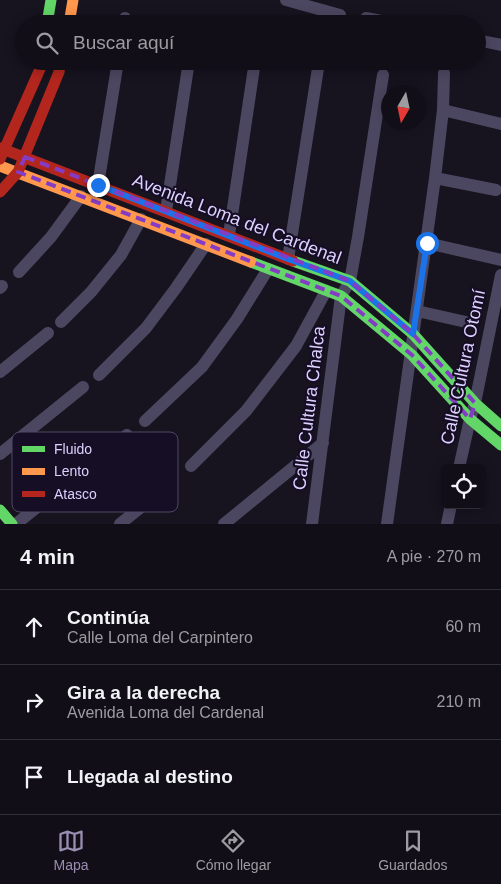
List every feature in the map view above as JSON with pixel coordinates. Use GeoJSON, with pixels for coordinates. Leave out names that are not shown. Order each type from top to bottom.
{"type":"FeatureCollection","features":[{"type":"Feature","properties":{"kind":"street"},"geometry":{"type":"LineString","coordinates":[[48,15],[51,0]]}},
{"type":"Feature","properties":{"kind":"street"},"geometry":{"type":"LineString","coordinates":[[70,15],[73,0]]}},
{"type":"Feature","properties":{"kind":"street"},"geometry":{"type":"LineString","coordinates":[[286,0],[340,15]]}},
{"type":"Feature","properties":{"kind":"street"},"geometry":{"type":"LineString","coordinates":[[486,42],[501,45]]}},
{"type":"Feature","properties":{"kind":"street"},"geometry":{"type":"LineString","coordinates":[[2,152],[40,70]]}},
{"type":"Feature","properties":{"kind":"street"},"geometry":{"type":"LineString","coordinates":[[0,192],[18,172],[59,70]]}},
{"type":"Feature","properties":{"kind":"street"},"geometry":{"type":"LineString","coordinates":[[98,185],[117,70]]}},
{"type":"Feature","properties":{"kind":"street"},"geometry":{"type":"LineString","coordinates":[[166,211],[189,70]]}},
{"type":"Feature","properties":{"kind":"street"},"geometry":{"type":"LineString","coordinates":[[229,235],[254,70]]}},
{"type":"Feature","properties":{"kind":"street"},"geometry":{"type":"LineString","coordinates":[[288,259],[318,70]]}},
{"type":"Feature","properties":{"kind":"street"},"geometry":{"type":"LineString","coordinates":[[387,524],[427,243],[443,110],[444,73]]}},
{"type":"Feature","properties":{"kind":"street"},"geometry":{"type":"LineString","coordinates":[[341,296],[350,281],[383,75]]}},
{"type":"Feature","properties":{"kind":"street"},"geometry":{"type":"LineString","coordinates":[[443,110],[501,124]]}},
{"type":"Feature","properties":{"kind":"street","name":"Avenida Loma del Cardenal"},"geometry":{"type":"LineString","coordinates":[[2,152],[25,157],[288,259],[350,281],[413,334],[475,403],[501,426]]}},
{"type":"Feature","properties":{"kind":"street","name":"Avenida Loma del Cardenal"},"geometry":{"type":"LineString","coordinates":[[0,166],[341,296],[412,356],[470,419],[501,445]]}},
{"type":"Feature","properties":{"kind":"street"},"geometry":{"type":"LineString","coordinates":[[435,178],[496,190]]}},
{"type":"Feature","properties":{"kind":"street"},"geometry":{"type":"LineString","coordinates":[[18,272],[51,237],[81,196]]}},
{"type":"Feature","properties":{"kind":"street"},"geometry":{"type":"LineString","coordinates":[[61,322],[91,292],[121,255],[141,219]]}},
{"type":"Feature","properties":{"kind":"street"},"geometry":{"type":"LineString","coordinates":[[427,243],[501,260]]}},
{"type":"Feature","properties":{"kind":"street"},"geometry":{"type":"LineString","coordinates":[[99,375],[146,328],[206,244]]}},
{"type":"Feature","properties":{"kind":"street"},"geometry":{"type":"LineString","coordinates":[[145,421],[202,366],[236,319],[268,269]]}},
{"type":"Feature","properties":{"kind":"street","name":"Calle Cultura Otomí"},"geometry":{"type":"LineString","coordinates":[[460,464],[475,403],[501,275]]}},
{"type":"Feature","properties":{"kind":"street"},"geometry":{"type":"LineString","coordinates":[[191,466],[246,411],[296,346],[326,291]]}},
{"type":"Feature","properties":{"kind":"street","name":"Calle Cultura Chalca"},"geometry":{"type":"LineString","coordinates":[[312,524],[341,296]]}},
{"type":"Feature","properties":{"kind":"street"},"geometry":{"type":"LineString","coordinates":[[416,311],[466,322]]}},
{"type":"Feature","properties":{"kind":"street"},"geometry":{"type":"LineString","coordinates":[[0,372],[48,334]]}},
{"type":"Feature","properties":{"kind":"street"},"geometry":{"type":"LineString","coordinates":[[27,432],[83,387]]}},
{"type":"Feature","properties":{"kind":"street"},"geometry":{"type":"LineString","coordinates":[[224,524],[323,442]]}},
{"type":"Feature","properties":{"kind":"street"},"geometry":{"type":"LineString","coordinates":[[0,454],[12,444]]}},
{"type":"Feature","properties":{"kind":"street"},"geometry":{"type":"LineString","coordinates":[[447,524],[450,509]]}},
{"type":"Feature","properties":{"kind":"street"},"geometry":{"type":"LineString","coordinates":[[0,510],[12,524]]}},
{"type":"Feature","properties":{"kind":"street"},"geometry":{"type":"LineString","coordinates":[[16,524],[31,512]]}},
{"type":"Feature","properties":{"kind":"street"},"geometry":{"type":"LineString","coordinates":[[120,524],[135,512]]}},
{"type":"Feature","properties":{"kind":"highlighted area"},"geometry":{"type":"Polygon","coordinates":[[[25,157],[350,281],[413,334],[475,403],[470,419],[412,355],[341,296],[18,172],[25,157]]]}},
{"type":"Feature","properties":{"kind":"traffic: fast"},"geometry":{"type":"LineString","coordinates":[[48,15],[51,0]]}},
{"type":"Feature","properties":{"kind":"traffic: fast"},"geometry":{"type":"LineString","coordinates":[[293,261],[350,281],[413,334],[475,403],[501,426]]}},
{"type":"Feature","properties":{"kind":"traffic: fast"},"geometry":{"type":"LineString","coordinates":[[251,262],[341,296],[412,355],[470,419],[501,445]]}},
{"type":"Feature","properties":{"kind":"traffic: fast"},"geometry":{"type":"LineString","coordinates":[[0,510],[12,524]]}},
{"type":"Feature","properties":{"kind":"traffic: slow"},"geometry":{"type":"LineString","coordinates":[[70,15],[73,0]]}},
{"type":"Feature","properties":{"kind":"traffic: slow"},"geometry":{"type":"LineString","coordinates":[[0,166],[251,262]]}},
{"type":"Feature","properties":{"kind":"traffic: jam"},"geometry":{"type":"LineString","coordinates":[[0,159],[40,70]]}},
{"type":"Feature","properties":{"kind":"traffic: jam"},"geometry":{"type":"LineString","coordinates":[[0,192],[18,172],[59,70]]}},
{"type":"Feature","properties":{"kind":"traffic: jam"},"geometry":{"type":"LineString","coordinates":[[0,148],[293,261]]}},
{"type":"Feature","properties":{"kind":"route"},"geometry":{"type":"LineString","coordinates":[[98,185],[288,259],[350,281],[413,334],[427,243]]}}]}
